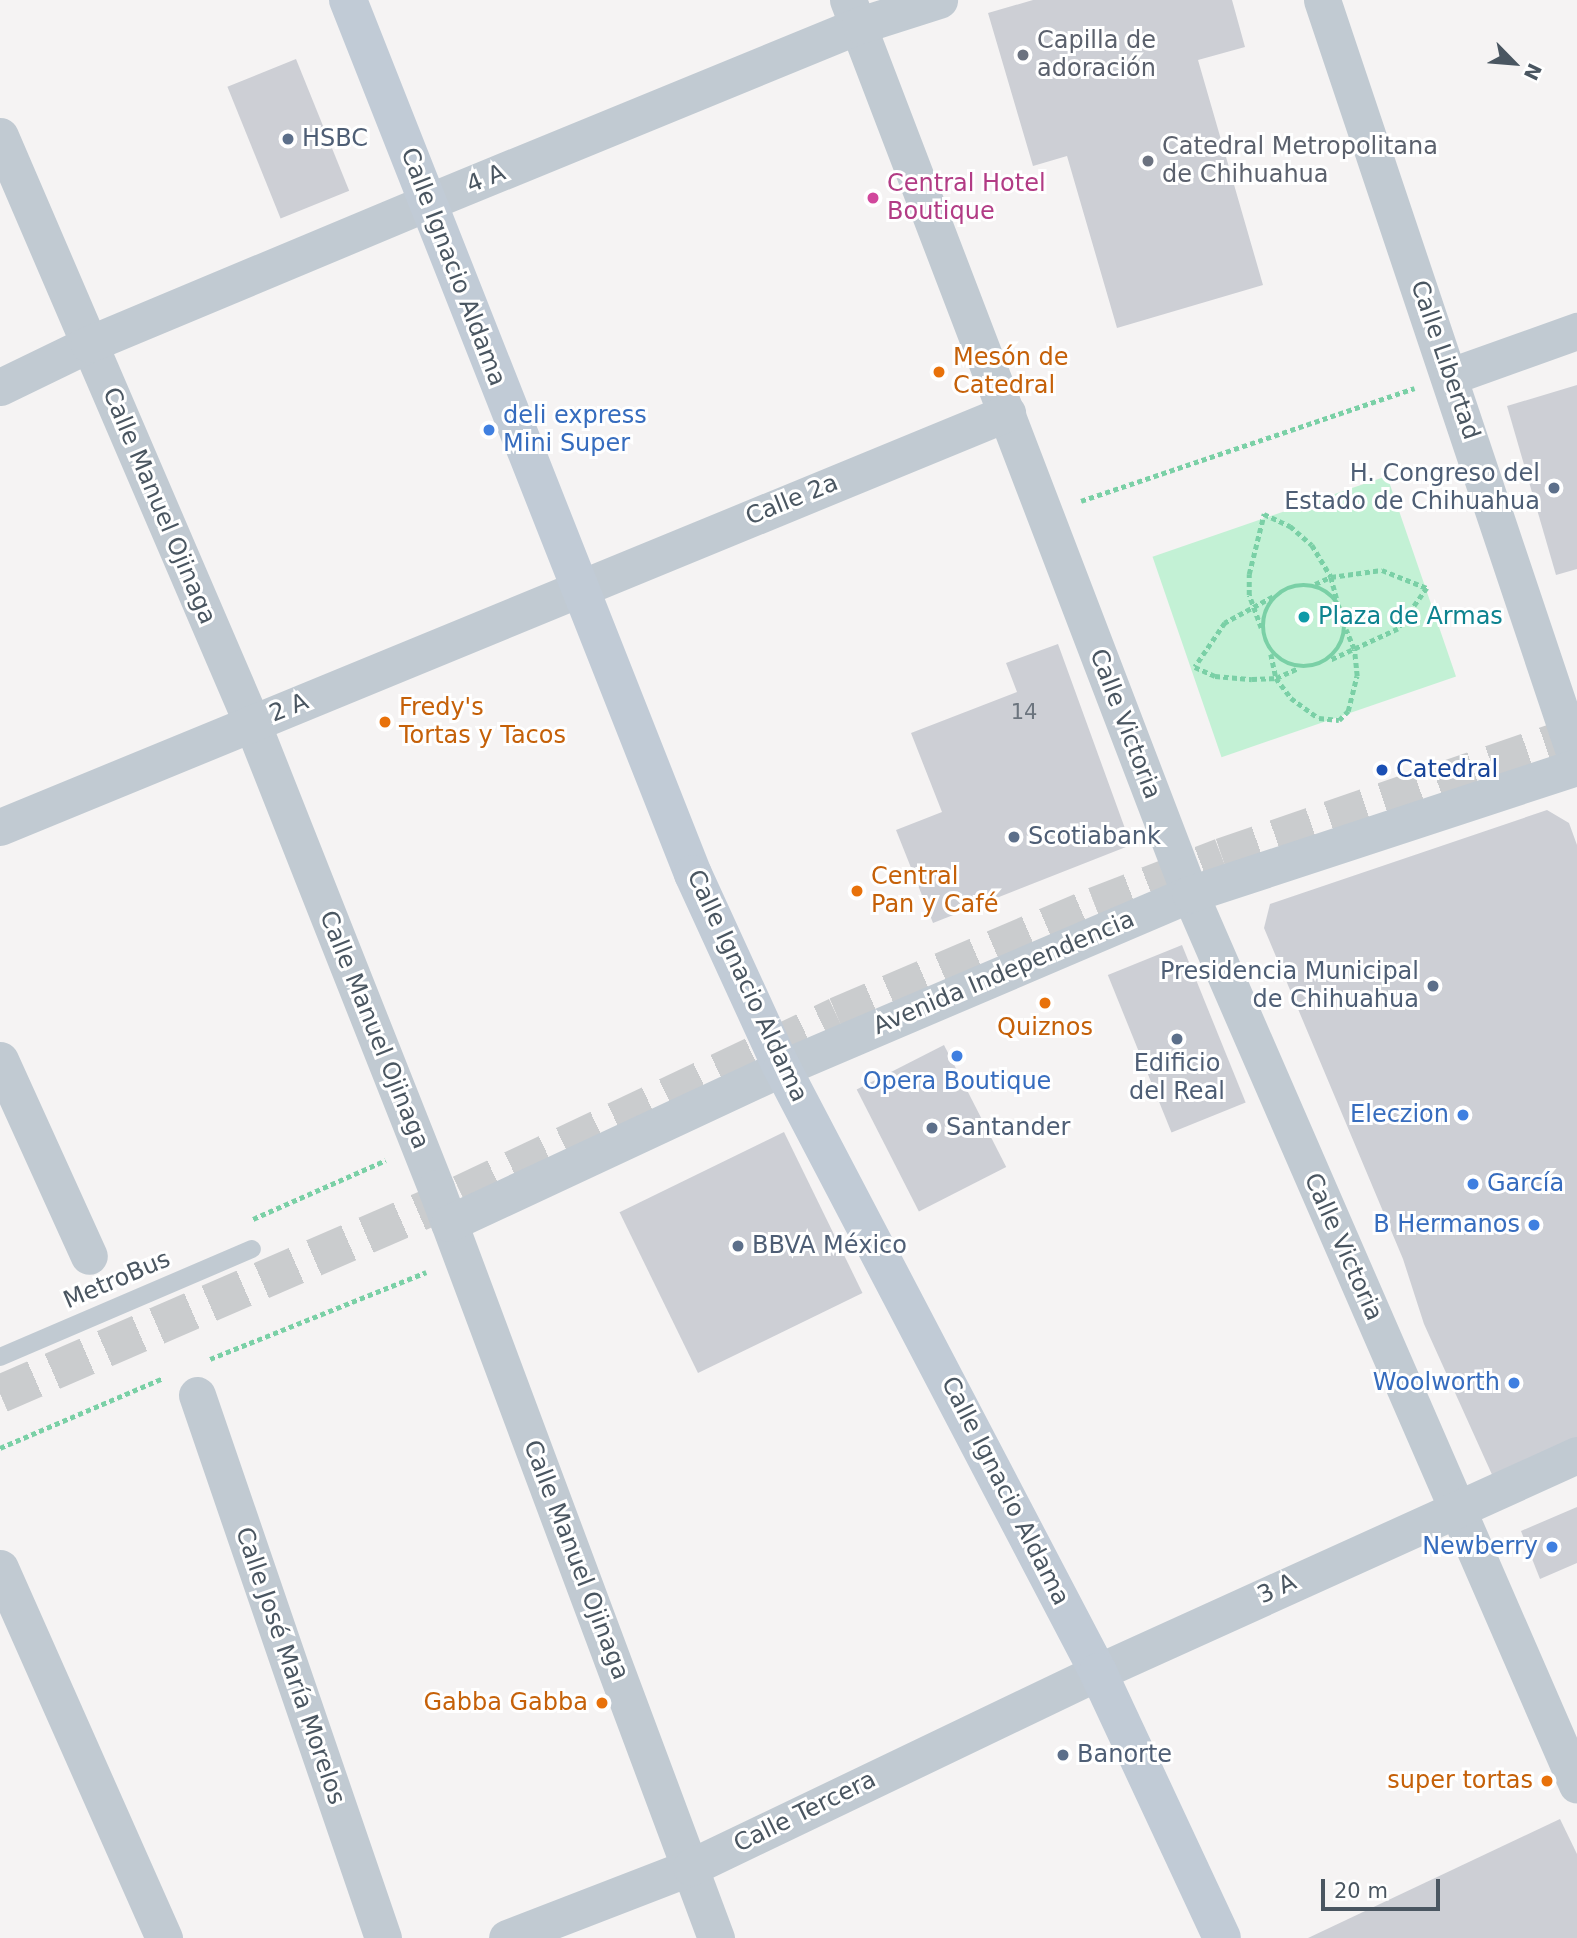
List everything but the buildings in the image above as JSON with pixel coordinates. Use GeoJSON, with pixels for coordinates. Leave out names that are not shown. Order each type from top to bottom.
{"type":"FeatureCollection","features":[{"type":"Feature","properties":{"kind":"main road","name":"Calle Ignacio Aldama"},"geometry":{"type":"LineString","coordinates":[[348,0],[428,202],[573,540],[578,589],[693,874],[782,1068],[1098,1672],[1222,1938]]}},
{"type":"Feature","properties":{"kind":"street","name":"4 A"},"geometry":{"type":"LineString","coordinates":[[0,387],[89,344],[428,202],[854,13],[939,0]]}},
{"type":"Feature","properties":{"kind":"street","name":"Calle Libertad"},"geometry":{"type":"LineString","coordinates":[[1322,0],[1451,376],[1577,761]]}},
{"type":"Feature","properties":{"kind":"street","name":"Calle Victoria"},"geometry":{"type":"LineString","coordinates":[[854,13],[1190,894],[1577,1785]]}},
{"type":"Feature","properties":{"kind":"street","name":"Calle Manuel Ojinaga"},"geometry":{"type":"LineString","coordinates":[[0,136],[253,723],[462,1257],[716,1938]]}},
{"type":"Feature","properties":{"kind":"street"},"geometry":{"type":"LineString","coordinates":[[1451,376],[1577,331]]}},
{"type":"Feature","properties":{"kind":"street","name":"Calle 2a"},"geometry":{"type":"LineString","coordinates":[[578,589],[858,466],[1007,413]]}},
{"type":"Feature","properties":{"kind":"street","name":"2 A"},"geometry":{"type":"LineString","coordinates":[[0,827],[578,589]]}},
{"type":"Feature","properties":{"kind":"street","name":"Avenida Independencia"},"geometry":{"type":"LineString","coordinates":[[449,1223],[782,1068],[1190,894],[1577,767]]}},
{"type":"Feature","properties":{"kind":"street"},"geometry":{"type":"LineString","coordinates":[[0,1060],[89,1256]]}},
{"type":"Feature","properties":{"kind":"street","name":"Calle José María Morelos"},"geometry":{"type":"LineString","coordinates":[[191,1377],[383,1938]]}},
{"type":"Feature","properties":{"kind":"street"},"geometry":{"type":"LineString","coordinates":[[1457,1507],[1577,1455]]}},
{"type":"Feature","properties":{"kind":"street","name":"3 A"},"geometry":{"type":"LineString","coordinates":[[1098,1672],[1457,1507]]}},
{"type":"Feature","properties":{"kind":"street"},"geometry":{"type":"LineString","coordinates":[[0,1568],[164,1938]]}},
{"type":"Feature","properties":{"kind":"street","name":"Calle Tercera"},"geometry":{"type":"LineString","coordinates":[[507,1938],[691,1867],[1098,1672]]}},
{"type":"Feature","properties":{"kind":"lane","name":"MetroBus"},"geometry":{"type":"LineString","coordinates":[[0,1357],[252,1249]]}},
{"type":"Feature","properties":{"kind":"path"},"geometry":{"type":"LineString","coordinates":[[1045,513],[1451,376]]}},
{"type":"Feature","properties":{"kind":"path"},"geometry":{"type":"LineString","coordinates":[[1264,514],[1303,535],[1331,577],[1354,649],[1355,695],[1349,711],[1339,720],[1319,718],[1305,709],[1276,678],[1271,653],[1249,595],[1251,552],[1264,514]]}},
{"type":"Feature","properties":{"kind":"path"},"geometry":{"type":"LineString","coordinates":[[1382,570],[1427,588],[1398,629],[1328,661],[1300,667],[1276,678],[1224,678],[1195,667],[1225,623],[1288,587],[1314,584],[1331,577],[1382,570]]}},
{"type":"Feature","properties":{"kind":"path"},"geometry":{"type":"LineString","coordinates":[[1314,584],[1337,601]]}},
{"type":"Feature","properties":{"kind":"path"},"geometry":{"type":"LineString","coordinates":[[1263,632],[1263,618],[1277,595]]}},
{"type":"Feature","properties":{"kind":"path"},"geometry":{"type":"LineString","coordinates":[[1328,661],[1343,641],[1345,627]]}},
{"type":"Feature","properties":{"kind":"path"},"geometry":{"type":"LineString","coordinates":[[1271,653],[1300,667]]}},
{"type":"Feature","properties":{"kind":"path"},"geometry":{"type":"LineString","coordinates":[[0,1448],[191,1377],[462,1257]]}},
{"type":"Feature","properties":{"kind":"green space"},"geometry":{"type":"Polygon","coordinates":[[[1387,476],[1456,676],[1222,757],[1153,557],[1387,476]]]}},
{"type":"Feature","properties":{"kind":"tunnel"},"geometry":{"type":"LineString","coordinates":[[0,1394],[461,1194],[837,1016],[1095,906],[1222,857],[1577,735]]}},
{"type":"Feature","properties":{"kind":"place","name":"Capilla de adoración"},"geometry":{"type":"Point","coordinates":[1023,55]}},
{"type":"Feature","properties":{"kind":"place","name":"HSBC"},"geometry":{"type":"Point","coordinates":[288,139]}},
{"type":"Feature","properties":{"kind":"place","name":"Catedral Metropolitana de Chihuahua"},"geometry":{"type":"Point","coordinates":[1148,161]}},
{"type":"Feature","properties":{"kind":"place","name":"Central Hotel Boutique"},"geometry":{"type":"Point","coordinates":[873,198]}},
{"type":"Feature","properties":{"kind":"place","name":"Mesón de Catedral"},"geometry":{"type":"Point","coordinates":[939,372]}},
{"type":"Feature","properties":{"kind":"place","name":"deli express Mini Super"},"geometry":{"type":"Point","coordinates":[489,430]}},
{"type":"Feature","properties":{"kind":"place","name":"H. Congreso del Estado de Chihuahua"},"geometry":{"type":"Point","coordinates":[1554,488]}},
{"type":"Feature","properties":{"kind":"place","name":"Plaza de Armas"},"geometry":{"type":"Point","coordinates":[1304,617]}},
{"type":"Feature","properties":{"kind":"place","name":"Fredy's Tortas y Tacos"},"geometry":{"type":"Point","coordinates":[385,722]}},
{"type":"Feature","properties":{"kind":"place","name":"Catedral"},"geometry":{"type":"Point","coordinates":[1382,770]}},
{"type":"Feature","properties":{"kind":"place","name":"Scotiabank"},"geometry":{"type":"Point","coordinates":[1014,837]}},
{"type":"Feature","properties":{"kind":"place","name":"Central Pan y Café"},"geometry":{"type":"Point","coordinates":[857,891]}},
{"type":"Feature","properties":{"kind":"place","name":"Presidencia Municipal de Chihuahua"},"geometry":{"type":"Point","coordinates":[1433,986]}},
{"type":"Feature","properties":{"kind":"place","name":"Quiznos"},"geometry":{"type":"Point","coordinates":[1045,1003]}},
{"type":"Feature","properties":{"kind":"place","name":"Edificio del Real"},"geometry":{"type":"Point","coordinates":[1177,1039]}},
{"type":"Feature","properties":{"kind":"place","name":"Opera Boutique"},"geometry":{"type":"Point","coordinates":[957,1056]}},
{"type":"Feature","properties":{"kind":"place","name":"Eleczion"},"geometry":{"type":"Point","coordinates":[1463,1115]}},
{"type":"Feature","properties":{"kind":"place","name":"Santander"},"geometry":{"type":"Point","coordinates":[932,1128]}},
{"type":"Feature","properties":{"kind":"place","name":"García"},"geometry":{"type":"Point","coordinates":[1473,1184]}},
{"type":"Feature","properties":{"kind":"place","name":"B Hermanos"},"geometry":{"type":"Point","coordinates":[1534,1225]}},
{"type":"Feature","properties":{"kind":"place","name":"BBVA México"},"geometry":{"type":"Point","coordinates":[738,1246]}},
{"type":"Feature","properties":{"kind":"place","name":"Woolworth"},"geometry":{"type":"Point","coordinates":[1514,1383]}},
{"type":"Feature","properties":{"kind":"place","name":"Newberry"},"geometry":{"type":"Point","coordinates":[1552,1547]}},
{"type":"Feature","properties":{"kind":"place","name":"Gabba Gabba"},"geometry":{"type":"Point","coordinates":[602,1703]}},
{"type":"Feature","properties":{"kind":"place","name":"Banorte"},"geometry":{"type":"Point","coordinates":[1063,1755]}},
{"type":"Feature","properties":{"kind":"place","name":"super tortas"},"geometry":{"type":"Point","coordinates":[1547,1781]}}]}
